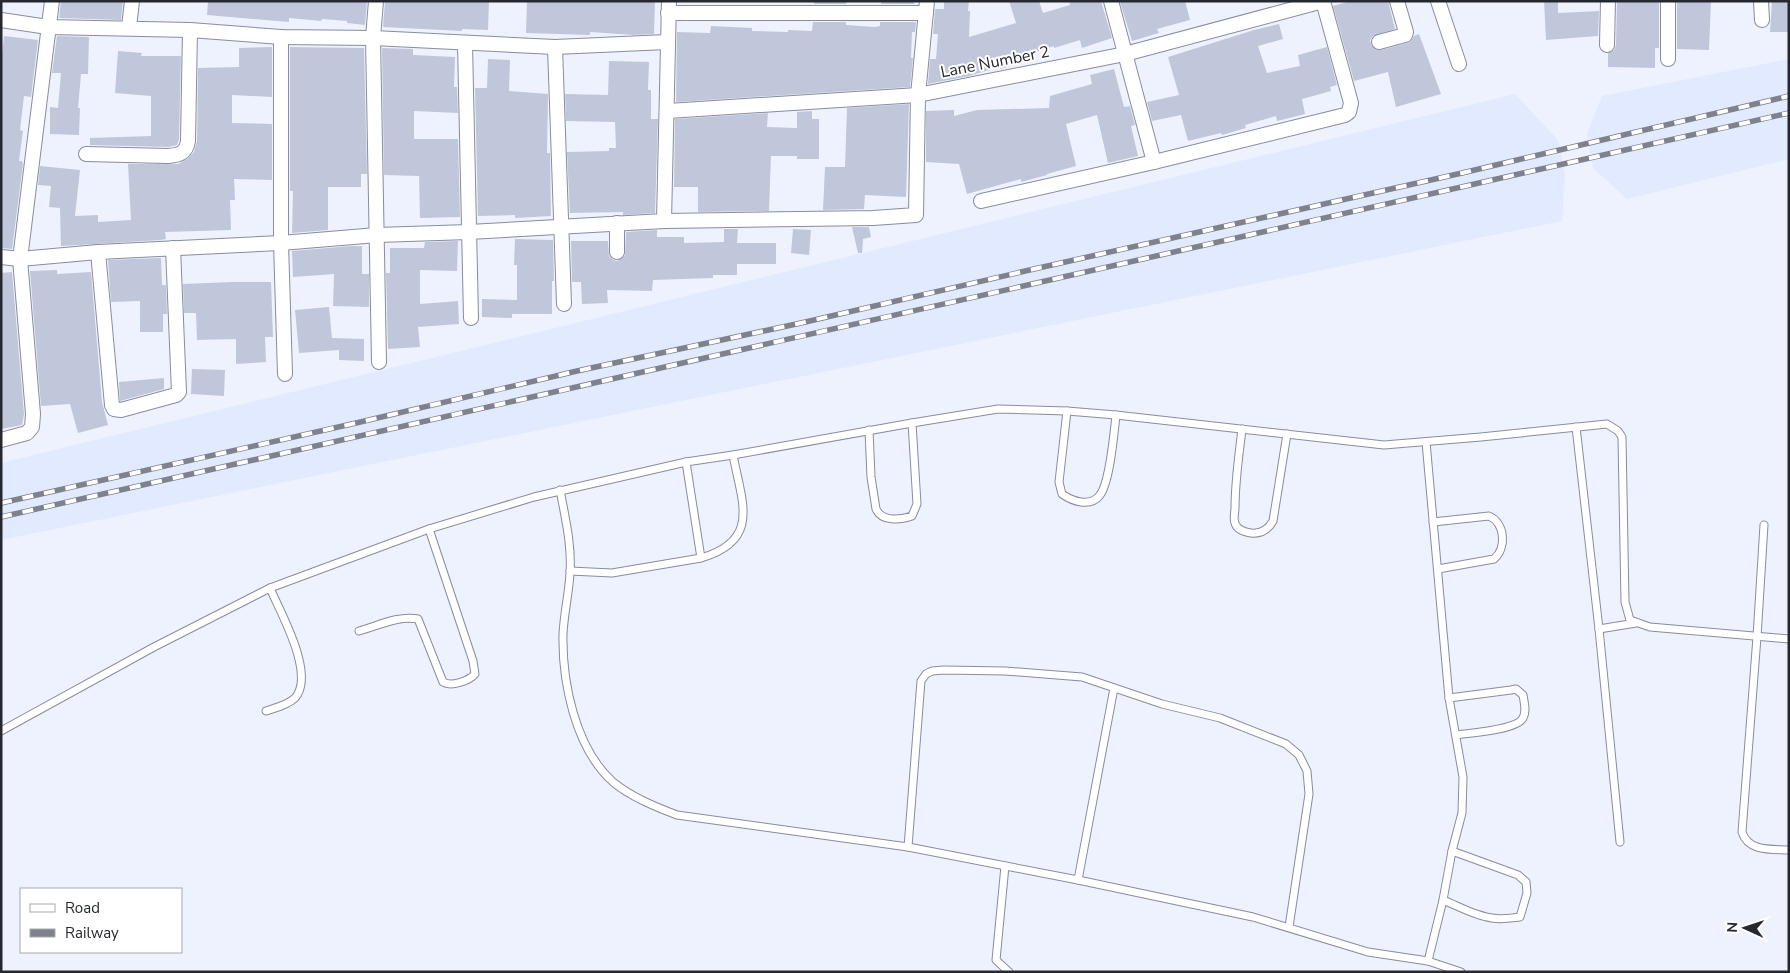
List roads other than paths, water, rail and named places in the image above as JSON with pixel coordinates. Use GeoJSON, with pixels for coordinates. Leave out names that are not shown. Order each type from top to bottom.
{"type":"FeatureCollection","features":[{"type":"Feature","properties":{"kind":"street"},"geometry":{"type":"LineString","coordinates":[[1,440],[27,433],[32,427],[33,414],[20,259],[52,1]]}},
{"type":"Feature","properties":{"kind":"street"},"geometry":{"type":"LineString","coordinates":[[129,27],[132,1]]}},
{"type":"Feature","properties":{"kind":"street"},"geometry":{"type":"LineString","coordinates":[[376,1],[373,38],[379,362]]}},
{"type":"Feature","properties":{"kind":"street"},"geometry":{"type":"LineString","coordinates":[[1112,1],[1154,162]]}},
{"type":"Feature","properties":{"kind":"street"},"geometry":{"type":"LineString","coordinates":[[981,201],[1154,162],[1346,115],[1349,112],[1350,103],[1323,1]]}},
{"type":"Feature","properties":{"kind":"street","name":"Lane Number 2"},"geometry":{"type":"LineString","coordinates":[[668,111],[918,95],[1125,54],[1323,1]]}},
{"type":"Feature","properties":{"kind":"street"},"geometry":{"type":"LineString","coordinates":[[1379,42],[1404,35],[1406,32],[1397,1]]}},
{"type":"Feature","properties":{"kind":"street"},"geometry":{"type":"LineString","coordinates":[[1438,1],[1459,64]]}},
{"type":"Feature","properties":{"kind":"street"},"geometry":{"type":"LineString","coordinates":[[1607,45],[1608,1]]}},
{"type":"Feature","properties":{"kind":"street"},"geometry":{"type":"LineString","coordinates":[[1668,1],[1668,59]]}},
{"type":"Feature","properties":{"kind":"street"},"geometry":{"type":"LineString","coordinates":[[1761,1],[1762,20]]}},
{"type":"Feature","properties":{"kind":"street"},"geometry":{"type":"LineString","coordinates":[[1,257],[20,259],[98,252],[281,243],[377,235],[469,232],[664,220],[874,218],[916,215],[918,95],[927,7],[668,7],[668,111],[664,220]]}},
{"type":"Feature","properties":{"kind":"street"},"geometry":{"type":"LineString","coordinates":[[1,20],[48,27],[129,27],[281,37],[373,38],[555,47],[667,42]]}},
{"type":"Feature","properties":{"kind":"street"},"geometry":{"type":"LineString","coordinates":[[86,154],[168,156],[185,152],[188,141],[190,30]]}},
{"type":"Feature","properties":{"kind":"street"},"geometry":{"type":"LineString","coordinates":[[281,37],[281,243],[285,374]]}},
{"type":"Feature","properties":{"kind":"street"},"geometry":{"type":"LineString","coordinates":[[465,44],[471,318]]}},
{"type":"Feature","properties":{"kind":"street"},"geometry":{"type":"LineString","coordinates":[[555,47],[564,304]]}},
{"type":"Feature","properties":{"kind":"street"},"geometry":{"type":"LineString","coordinates":[[617,223],[618,252]]}},
{"type":"Feature","properties":{"kind":"street"},"geometry":{"type":"LineString","coordinates":[[98,252],[112,405],[114,409],[121,410],[176,395],[179,392],[172,248]]}},
{"type":"Feature","properties":{"kind":"lane"},"geometry":{"type":"LineString","coordinates":[[1,731],[154,647],[270,588],[429,529],[560,490],[686,462],[912,422],[998,409],[1067,411],[1116,415],[1384,445],[1607,424],[1618,431],[1622,437],[1625,602],[1630,620],[1650,627],[1789,640]]}},
{"type":"Feature","properties":{"kind":"lane"},"geometry":{"type":"LineString","coordinates":[[1067,411],[1058,482],[1062,494],[1071,500],[1082,502],[1092,501],[1100,495],[1105,483],[1116,415]]}},
{"type":"Feature","properties":{"kind":"lane"},"geometry":{"type":"LineString","coordinates":[[869,430],[871,477],[878,514],[887,519],[906,518],[912,516],[917,504],[912,422]]}},
{"type":"Feature","properties":{"kind":"lane"},"geometry":{"type":"LineString","coordinates":[[1576,427],[1599,629],[1620,842]]}},
{"type":"Feature","properties":{"kind":"lane"},"geometry":{"type":"LineString","coordinates":[[1242,429],[1234,523],[1242,531],[1251,533],[1268,529],[1273,521],[1287,434]]}},
{"type":"Feature","properties":{"kind":"lane"},"geometry":{"type":"LineString","coordinates":[[1426,442],[1449,698],[1463,777],[1462,813],[1428,961]]}},
{"type":"Feature","properties":{"kind":"lane"},"geometry":{"type":"LineString","coordinates":[[570,571],[612,573],[701,558],[716,554],[726,548],[737,537],[743,524],[742,505],[733,455]]}},
{"type":"Feature","properties":{"kind":"lane"},"geometry":{"type":"LineString","coordinates":[[686,462],[701,558]]}},
{"type":"Feature","properties":{"kind":"lane"},"geometry":{"type":"LineString","coordinates":[[560,490],[567,527],[570,571],[563,633],[566,688],[579,730],[601,770],[614,783],[644,801],[677,815],[908,847],[1078,880],[1253,917],[1368,952],[1428,961],[1461,972]]}},
{"type":"Feature","properties":{"kind":"lane"},"geometry":{"type":"LineString","coordinates":[[1433,522],[1489,516],[1496,519],[1502,538],[1502,549],[1494,559],[1438,569]]}},
{"type":"Feature","properties":{"kind":"lane"},"geometry":{"type":"LineString","coordinates":[[1764,525],[1742,832],[1747,843],[1754,846],[1789,850]]}},
{"type":"Feature","properties":{"kind":"lane"},"geometry":{"type":"LineString","coordinates":[[359,632],[402,618],[418,618],[443,682],[450,685],[472,677],[475,674],[473,662],[429,529]]}},
{"type":"Feature","properties":{"kind":"lane"},"geometry":{"type":"LineString","coordinates":[[266,711],[295,698],[299,692],[302,678],[301,664],[296,648],[270,588]]}},
{"type":"Feature","properties":{"kind":"lane"},"geometry":{"type":"LineString","coordinates":[[1599,629],[1636,623]]}},
{"type":"Feature","properties":{"kind":"lane"},"geometry":{"type":"LineString","coordinates":[[908,847],[920,681],[926,674],[932,671],[944,670],[1005,671],[1082,677],[1162,704],[1220,718],[1286,744],[1299,755],[1307,771],[1309,794],[1289,927]]}},
{"type":"Feature","properties":{"kind":"lane"},"geometry":{"type":"LineString","coordinates":[[1078,880],[1114,688]]}},
{"type":"Feature","properties":{"kind":"lane"},"geometry":{"type":"LineString","coordinates":[[1449,698],[1516,689],[1523,695],[1525,715],[1520,722],[1510,726],[1456,735]]}},
{"type":"Feature","properties":{"kind":"lane"},"geometry":{"type":"LineString","coordinates":[[1443,900],[1483,916],[1500,919],[1520,917],[1527,893],[1526,882],[1518,875],[1452,851]]}},
{"type":"Feature","properties":{"kind":"lane"},"geometry":{"type":"LineString","coordinates":[[1005,866],[996,960],[1009,972]]}},
{"type":"Feature","properties":{"kind":"railway"},"geometry":{"type":"LineString","coordinates":[[1,503],[577,371],[801,323],[1462,173],[1789,96]]}},
{"type":"Feature","properties":{"kind":"railway"},"geometry":{"type":"LineString","coordinates":[[1,517],[1789,113]]}}]}
